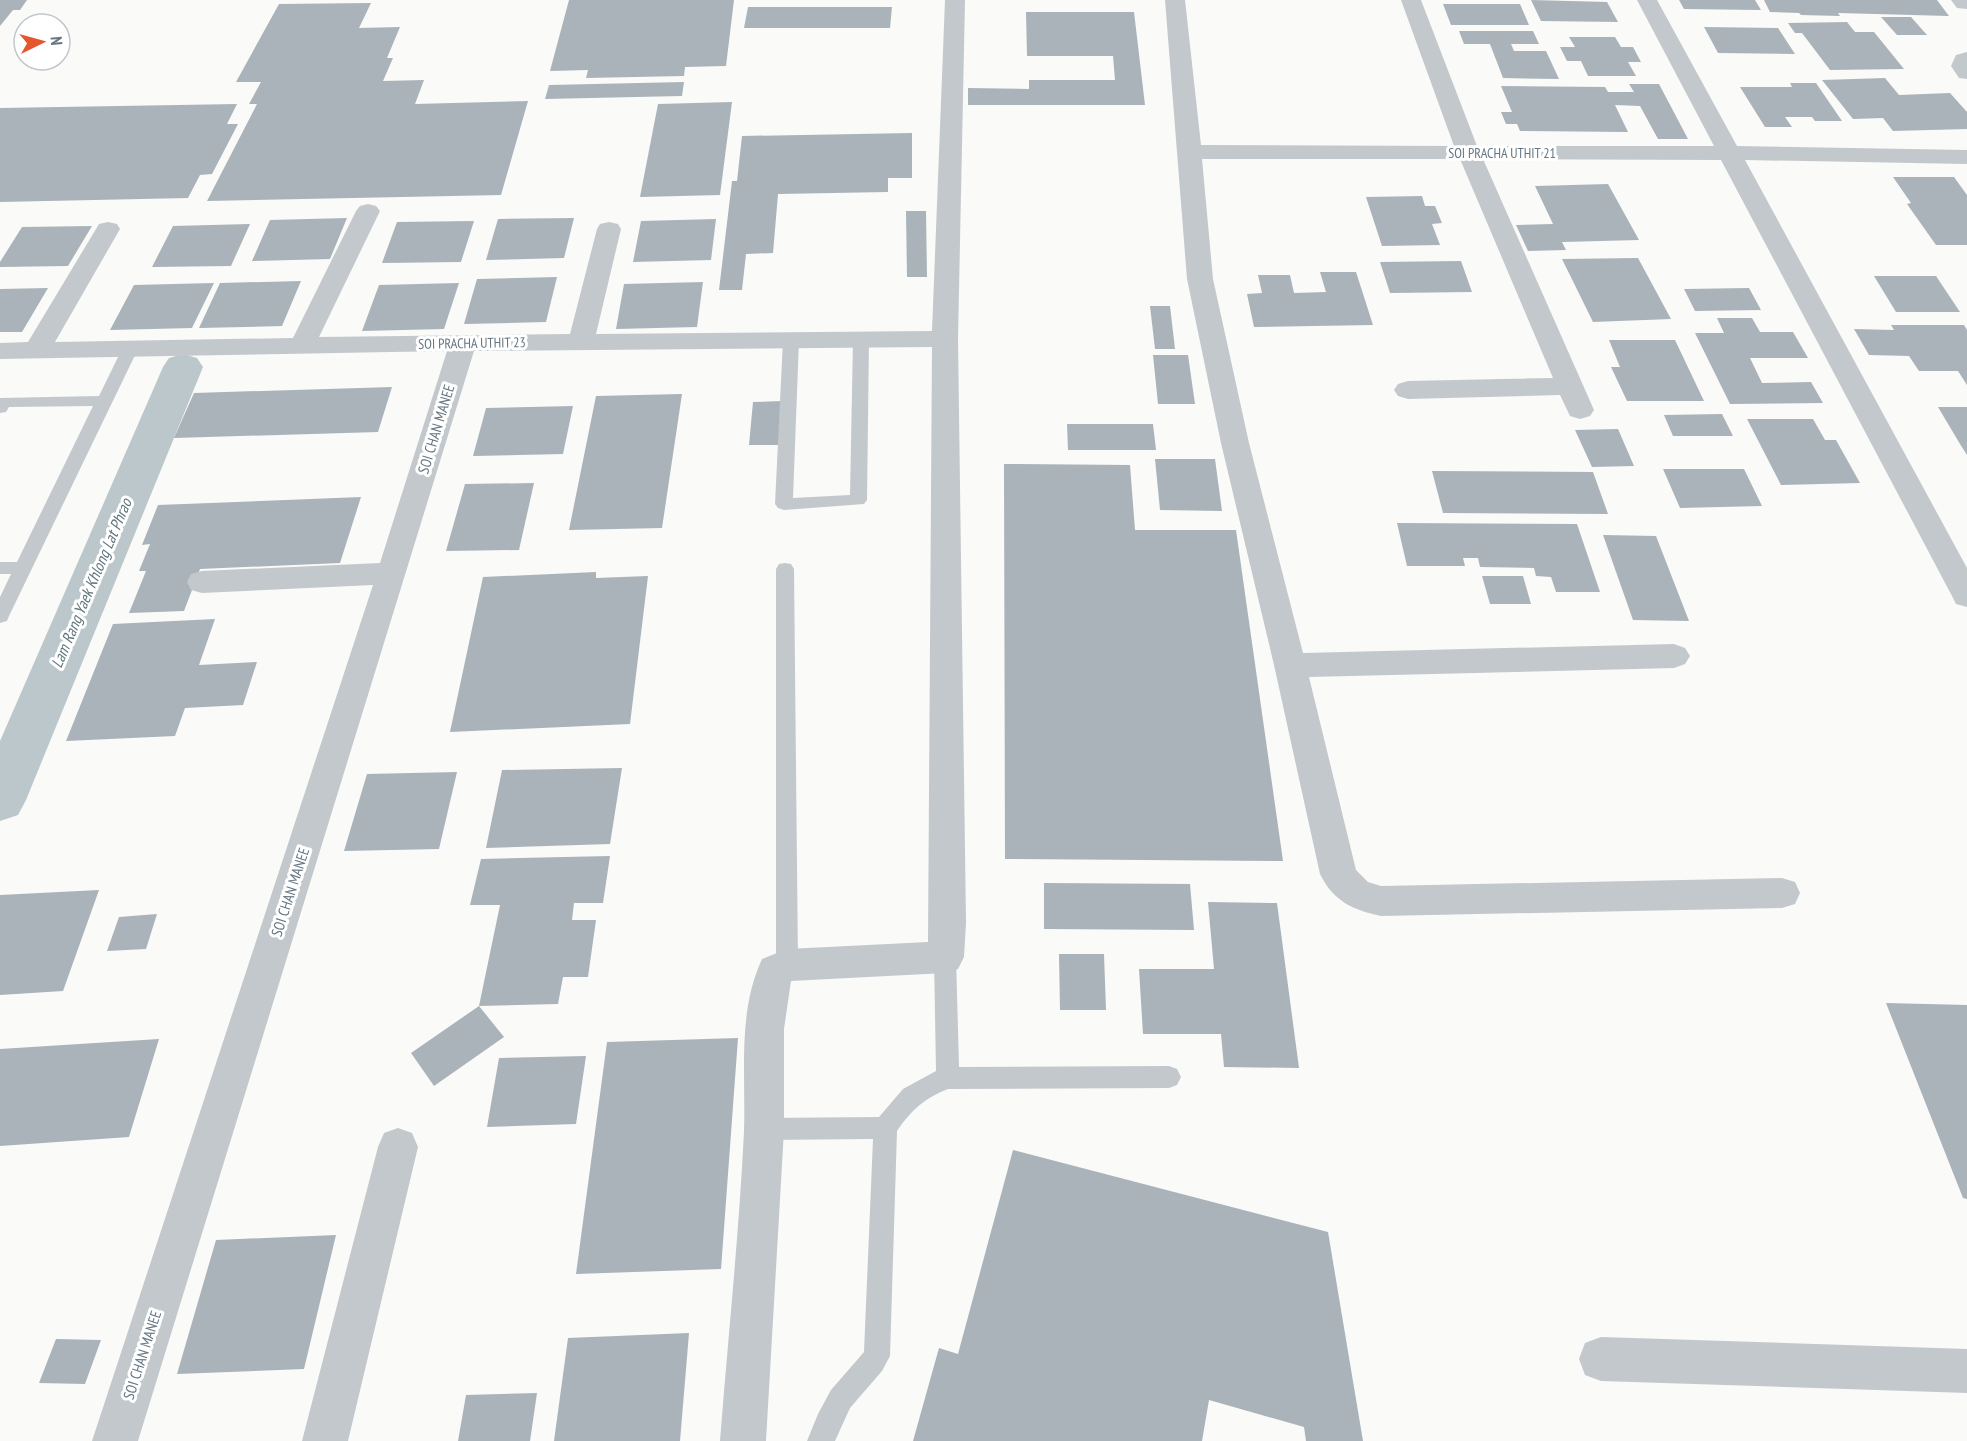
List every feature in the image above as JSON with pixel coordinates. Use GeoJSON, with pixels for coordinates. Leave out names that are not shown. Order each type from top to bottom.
{"type":"FeatureCollection","features":[{"type":"Feature","properties":{"kind":"street"},"geometry":{"type":"LineString","coordinates":[[743,1441],[764,1129],[765,1021],[768,991],[776,971],[787,965],[945,957],[948,911],[945,339],[955,0]]}},
{"type":"Feature","properties":{"kind":"street"},"geometry":{"type":"LineString","coordinates":[[1175,0],[1200,279],[1235,443],[1290,665],[1338,874],[1350,890],[1361,897],[1381,901],[1782,893]]}},
{"type":"Feature","properties":{"kind":"street"},"geometry":{"type":"LineString","coordinates":[[1408,390],[1575,398],[1468,152],[1411,0]]}},
{"type":"Feature","properties":{"kind":"street"},"geometry":{"type":"LineString","coordinates":[[1647,0],[1967,596]]}},
{"type":"Feature","properties":{"kind":"street"},"geometry":{"type":"LineString","coordinates":[[1967,58],[1962,66],[1967,73]]}},
{"type":"Feature","properties":{"kind":"street","name":"SOI PRACHA UTHIT 21"},"geometry":{"type":"LineString","coordinates":[[1190,152],[1728,153],[1967,157]]}},
{"type":"Feature","properties":{"kind":"street"},"geometry":{"type":"LineString","coordinates":[[302,346],[368,211]]}},
{"type":"Feature","properties":{"kind":"street"},"geometry":{"type":"LineString","coordinates":[[36,351],[108,229]]}},
{"type":"Feature","properties":{"kind":"street"},"geometry":{"type":"LineString","coordinates":[[581,342],[609,229]]}},
{"type":"Feature","properties":{"kind":"street","name":"SOI PRACHA UTHIT 23"},"geometry":{"type":"LineString","coordinates":[[0,351],[463,343],[945,339]]}},
{"type":"Feature","properties":{"kind":"street","name":"SOI CHAN MANEE"},"geometry":{"type":"LineString","coordinates":[[115,1441],[392,573],[463,343]]}},
{"type":"Feature","properties":{"kind":"street"},"geometry":{"type":"LineString","coordinates":[[202,582],[392,573]]}},
{"type":"Feature","properties":{"kind":"street"},"geometry":{"type":"LineString","coordinates":[[1290,665],[1674,656]]}},
{"type":"Feature","properties":{"kind":"street"},"geometry":{"type":"LineString","coordinates":[[325,1441],[398,1147]]}},
{"type":"Feature","properties":{"kind":"street"},"geometry":{"type":"LineString","coordinates":[[1601,1359],[1967,1371]]}},
{"type":"Feature","properties":{"kind":"lane"},"geometry":{"type":"LineString","coordinates":[[791,340],[784,504],[858,500],[861,340]]}},
{"type":"Feature","properties":{"kind":"lane"},"geometry":{"type":"LineString","coordinates":[[0,616],[130,349]]}},
{"type":"Feature","properties":{"kind":"lane"},"geometry":{"type":"LineString","coordinates":[[1,404],[104,401]]}},
{"type":"Feature","properties":{"kind":"lane"},"geometry":{"type":"LineString","coordinates":[[0,568],[22,568]]}},
{"type":"Feature","properties":{"kind":"lane"},"geometry":{"type":"LineString","coordinates":[[785,569],[787,965]]}},
{"type":"Feature","properties":{"kind":"lane"},"geometry":{"type":"LineString","coordinates":[[945,957],[948,1078]]}},
{"type":"Feature","properties":{"kind":"lane"},"geometry":{"type":"LineString","coordinates":[[821,1441],[827,1421],[840,1399],[872,1365],[877,1356],[885,1128],[911,1095],[928,1085],[948,1078],[1168,1077]]}},
{"type":"Feature","properties":{"kind":"lane"},"geometry":{"type":"LineString","coordinates":[[764,1129],[885,1128]]}},
{"type":"Feature","properties":{"kind":"building"},"geometry":{"type":"Polygon","coordinates":[[[0,0],[27,0],[20,10],[13,10],[0,26],[0,0]]]}},
{"type":"Feature","properties":{"kind":"building"},"geometry":{"type":"Polygon","coordinates":[[[569,0],[734,0],[726,66],[685,67],[684,76],[586,78],[588,70],[550,71],[569,0]]]}},
{"type":"Feature","properties":{"kind":"building"},"geometry":{"type":"Polygon","coordinates":[[[1531,0],[1607,2],[1618,22],[1541,21],[1531,0]]]}},
{"type":"Feature","properties":{"kind":"building"},"geometry":{"type":"Polygon","coordinates":[[[1679,0],[1755,0],[1761,10],[1684,9],[1679,0]]]}},
{"type":"Feature","properties":{"kind":"building"},"geometry":{"type":"Polygon","coordinates":[[[1764,0],[1937,0],[1949,16],[1838,13],[1840,16],[1801,15],[1770,12],[1764,0]]]}},
{"type":"Feature","properties":{"kind":"building"},"geometry":{"type":"Polygon","coordinates":[[[371,3],[359,28],[400,27],[387,58],[393,58],[383,81],[424,80],[415,104],[528,101],[501,195],[207,201],[257,104],[249,104],[261,82],[236,82],[279,4],[371,3]]]}},
{"type":"Feature","properties":{"kind":"building"},"geometry":{"type":"Polygon","coordinates":[[[1443,4],[1520,4],[1529,25],[1451,25],[1443,4]]]}},
{"type":"Feature","properties":{"kind":"building"},"geometry":{"type":"Polygon","coordinates":[[[748,7],[892,7],[890,28],[744,28],[748,7]]]}},
{"type":"Feature","properties":{"kind":"building"},"geometry":{"type":"Polygon","coordinates":[[[1026,12],[1134,12],[1145,105],[968,105],[968,88],[1029,89],[1029,80],[1115,80],[1113,56],[1027,56],[1026,12]]]}},
{"type":"Feature","properties":{"kind":"building"},"geometry":{"type":"Polygon","coordinates":[[[1881,17],[1911,17],[1927,35],[1897,35],[1881,17]]]}},
{"type":"Feature","properties":{"kind":"building"},"geometry":{"type":"Polygon","coordinates":[[[1847,22],[1855,32],[1874,32],[1904,69],[1830,70],[1802,33],[1795,33],[1788,23],[1847,22]]]}},
{"type":"Feature","properties":{"kind":"building"},"geometry":{"type":"Polygon","coordinates":[[[1704,27],[1778,28],[1795,54],[1718,53],[1704,27]]]}},
{"type":"Feature","properties":{"kind":"building"},"geometry":{"type":"Polygon","coordinates":[[[1459,31],[1533,31],[1539,44],[1511,44],[1514,51],[1546,51],[1559,79],[1503,78],[1490,44],[1464,44],[1459,31]]]}},
{"type":"Feature","properties":{"kind":"building"},"geometry":{"type":"Polygon","coordinates":[[[1569,37],[1615,37],[1621,47],[1633,47],[1641,62],[1628,62],[1636,76],[1588,76],[1581,61],[1567,61],[1560,47],[1575,47],[1569,37]]]}},
{"type":"Feature","properties":{"kind":"building"},"geometry":{"type":"Polygon","coordinates":[[[1885,78],[1899,95],[1950,93],[1967,112],[1967,129],[1893,131],[1883,118],[1853,119],[1822,80],[1885,78]]]}},
{"type":"Feature","properties":{"kind":"building"},"geometry":{"type":"Polygon","coordinates":[[[684,82],[682,96],[545,99],[549,85],[684,82]]]}},
{"type":"Feature","properties":{"kind":"building"},"geometry":{"type":"Polygon","coordinates":[[[1790,83],[1816,83],[1842,121],[1815,121],[1812,117],[1785,117],[1792,127],[1765,127],[1740,87],[1792,87],[1790,83]]]}},
{"type":"Feature","properties":{"kind":"building"},"geometry":{"type":"Polygon","coordinates":[[[1629,84],[1659,84],[1688,139],[1658,139],[1640,106],[1615,105],[1628,132],[1520,131],[1517,124],[1506,124],[1501,112],[1512,112],[1501,86],[1605,87],[1608,92],[1634,92],[1629,84]]]}},
{"type":"Feature","properties":{"kind":"building"},"geometry":{"type":"Polygon","coordinates":[[[732,102],[720,195],[640,197],[658,104],[732,102]]]}},
{"type":"Feature","properties":{"kind":"building"},"geometry":{"type":"Polygon","coordinates":[[[237,104],[227,124],[238,124],[212,174],[200,175],[188,198],[0,202],[0,108],[237,104]]]}},
{"type":"Feature","properties":{"kind":"building"},"geometry":{"type":"Polygon","coordinates":[[[912,133],[912,178],[888,178],[888,192],[778,194],[773,253],[746,254],[742,290],[719,290],[732,181],[737,181],[742,136],[912,133]]]}},
{"type":"Feature","properties":{"kind":"building"},"geometry":{"type":"Polygon","coordinates":[[[1893,177],[1954,177],[1967,195],[1967,245],[1936,245],[1907,204],[1911,203],[1893,177]]]}},
{"type":"Feature","properties":{"kind":"building"},"geometry":{"type":"Polygon","coordinates":[[[1608,184],[1639,240],[1562,242],[1566,250],[1528,251],[1516,225],[1553,224],[1535,186],[1608,184]]]}},
{"type":"Feature","properties":{"kind":"building"},"geometry":{"type":"Polygon","coordinates":[[[1422,196],[1425,206],[1435,206],[1442,223],[1432,224],[1440,245],[1382,246],[1366,197],[1422,196]]]}},
{"type":"Feature","properties":{"kind":"building"},"geometry":{"type":"Polygon","coordinates":[[[906,211],[926,211],[927,277],[907,277],[906,211]]]}},
{"type":"Feature","properties":{"kind":"building"},"geometry":{"type":"Polygon","coordinates":[[[347,218],[330,259],[252,261],[270,220],[347,218]]]}},
{"type":"Feature","properties":{"kind":"building"},"geometry":{"type":"Polygon","coordinates":[[[574,218],[564,258],[486,260],[498,219],[574,218]]]}},
{"type":"Feature","properties":{"kind":"building"},"geometry":{"type":"Polygon","coordinates":[[[716,219],[711,260],[633,262],[641,221],[716,219]]]}},
{"type":"Feature","properties":{"kind":"building"},"geometry":{"type":"Polygon","coordinates":[[[474,221],[461,262],[382,263],[397,222],[474,221]]]}},
{"type":"Feature","properties":{"kind":"building"},"geometry":{"type":"Polygon","coordinates":[[[250,224],[231,266],[152,267],[173,226],[250,224]]]}},
{"type":"Feature","properties":{"kind":"building"},"geometry":{"type":"Polygon","coordinates":[[[92,226],[68,266],[0,267],[0,262],[22,227],[92,226]]]}},
{"type":"Feature","properties":{"kind":"building"},"geometry":{"type":"Polygon","coordinates":[[[1638,258],[1671,319],[1593,322],[1562,259],[1638,258]]]}},
{"type":"Feature","properties":{"kind":"building"},"geometry":{"type":"Polygon","coordinates":[[[1461,261],[1472,292],[1390,293],[1380,262],[1461,261]]]}},
{"type":"Feature","properties":{"kind":"building"},"geometry":{"type":"Polygon","coordinates":[[[1320,272],[1356,272],[1373,325],[1254,327],[1247,294],[1262,293],[1258,275],[1290,275],[1294,293],[1326,292],[1320,272]]]}},
{"type":"Feature","properties":{"kind":"building"},"geometry":{"type":"Polygon","coordinates":[[[1874,276],[1936,276],[1960,312],[1896,312],[1874,276]]]}},
{"type":"Feature","properties":{"kind":"building"},"geometry":{"type":"Polygon","coordinates":[[[557,277],[546,322],[464,324],[477,279],[557,277]]]}},
{"type":"Feature","properties":{"kind":"building"},"geometry":{"type":"Polygon","coordinates":[[[301,281],[282,326],[199,328],[220,283],[301,281]]]}},
{"type":"Feature","properties":{"kind":"building"},"geometry":{"type":"Polygon","coordinates":[[[703,282],[697,327],[616,329],[624,284],[703,282]]]}},
{"type":"Feature","properties":{"kind":"building"},"geometry":{"type":"Polygon","coordinates":[[[214,283],[192,328],[110,330],[134,285],[214,283]]]}},
{"type":"Feature","properties":{"kind":"building"},"geometry":{"type":"Polygon","coordinates":[[[459,283],[444,329],[362,331],[379,285],[459,283]]]}},
{"type":"Feature","properties":{"kind":"building"},"geometry":{"type":"Polygon","coordinates":[[[48,288],[22,332],[0,332],[0,289],[48,288]]]}},
{"type":"Feature","properties":{"kind":"building"},"geometry":{"type":"Polygon","coordinates":[[[1749,288],[1761,310],[1695,311],[1684,289],[1749,288]]]}},
{"type":"Feature","properties":{"kind":"building"},"geometry":{"type":"Polygon","coordinates":[[[1150,306],[1170,306],[1175,349],[1155,349],[1150,306]]]}},
{"type":"Feature","properties":{"kind":"building"},"geometry":{"type":"Polygon","coordinates":[[[1717,318],[1752,318],[1760,332],[1793,332],[1808,358],[1750,358],[1762,383],[1811,382],[1823,403],[1730,404],[1695,333],[1724,333],[1717,318]]]}},
{"type":"Feature","properties":{"kind":"building"},"geometry":{"type":"Polygon","coordinates":[[[1891,325],[1964,325],[1967,330],[1967,385],[1958,371],[1919,371],[1909,356],[1869,355],[1854,329],[1894,330],[1891,325]]]}},
{"type":"Feature","properties":{"kind":"building"},"geometry":{"type":"Polygon","coordinates":[[[1609,340],[1675,340],[1704,401],[1627,401],[1611,367],[1620,367],[1609,340]]]}},
{"type":"Feature","properties":{"kind":"building"},"geometry":{"type":"Polygon","coordinates":[[[1153,355],[1188,355],[1195,404],[1158,404],[1153,355]]]}},
{"type":"Feature","properties":{"kind":"building"},"geometry":{"type":"Polygon","coordinates":[[[392,387],[378,432],[174,438],[194,393],[392,387]]]}},
{"type":"Feature","properties":{"kind":"building"},"geometry":{"type":"Polygon","coordinates":[[[682,394],[662,528],[569,530],[596,396],[682,394]]]}},
{"type":"Feature","properties":{"kind":"building"},"geometry":{"type":"Polygon","coordinates":[[[783,401],[780,445],[749,445],[753,402],[783,401]]]}},
{"type":"Feature","properties":{"kind":"building"},"geometry":{"type":"Polygon","coordinates":[[[573,406],[563,454],[473,456],[486,408],[573,406]]]}},
{"type":"Feature","properties":{"kind":"building"},"geometry":{"type":"Polygon","coordinates":[[[1938,407],[1967,407],[1967,455],[1960,444],[1938,407]]]}},
{"type":"Feature","properties":{"kind":"building"},"geometry":{"type":"Polygon","coordinates":[[[1722,414],[1733,436],[1673,436],[1664,415],[1722,414]]]}},
{"type":"Feature","properties":{"kind":"building"},"geometry":{"type":"Polygon","coordinates":[[[1747,419],[1813,419],[1825,440],[1836,440],[1860,483],[1781,485],[1747,419]]]}},
{"type":"Feature","properties":{"kind":"building"},"geometry":{"type":"Polygon","coordinates":[[[1067,424],[1153,424],[1156,450],[1068,450],[1067,424]]]}},
{"type":"Feature","properties":{"kind":"building"},"geometry":{"type":"Polygon","coordinates":[[[1618,429],[1634,466],[1592,467],[1575,430],[1618,429]]]}},
{"type":"Feature","properties":{"kind":"building"},"geometry":{"type":"Polygon","coordinates":[[[1155,459],[1215,459],[1222,511],[1160,510],[1155,459]]]}},
{"type":"Feature","properties":{"kind":"building"},"geometry":{"type":"Polygon","coordinates":[[[1004,464],[1130,465],[1135,530],[1236,530],[1283,861],[1005,859],[1004,464]]]}},
{"type":"Feature","properties":{"kind":"building"},"geometry":{"type":"Polygon","coordinates":[[[1663,469],[1744,469],[1762,506],[1680,508],[1663,469]]]}},
{"type":"Feature","properties":{"kind":"building"},"geometry":{"type":"Polygon","coordinates":[[[1432,471],[1593,472],[1608,514],[1443,513],[1432,471]]]}},
{"type":"Feature","properties":{"kind":"building"},"geometry":{"type":"Polygon","coordinates":[[[534,483],[519,550],[446,551],[465,484],[534,483]]]}},
{"type":"Feature","properties":{"kind":"building"},"geometry":{"type":"Polygon","coordinates":[[[361,497],[340,563],[200,569],[184,611],[129,613],[146,571],[139,571],[150,544],[142,545],[158,505],[361,497]]]}},
{"type":"Feature","properties":{"kind":"building"},"geometry":{"type":"Polygon","coordinates":[[[1397,523],[1577,524],[1600,592],[1556,592],[1551,577],[1536,576],[1534,568],[1480,567],[1478,558],[1463,558],[1465,566],[1407,566],[1397,523]]]}},
{"type":"Feature","properties":{"kind":"building"},"geometry":{"type":"Polygon","coordinates":[[[1603,535],[1656,536],[1689,621],[1633,620],[1603,535]]]}},
{"type":"Feature","properties":{"kind":"building"},"geometry":{"type":"Polygon","coordinates":[[[596,572],[596,578],[648,576],[630,724],[450,732],[483,577],[596,572]]]}},
{"type":"Feature","properties":{"kind":"building"},"geometry":{"type":"Polygon","coordinates":[[[1482,576],[1523,576],[1531,604],[1490,604],[1482,576]]]}},
{"type":"Feature","properties":{"kind":"building"},"geometry":{"type":"Polygon","coordinates":[[[215,619],[199,665],[257,662],[243,705],[185,708],[175,736],[66,741],[113,624],[215,619]]]}},
{"type":"Feature","properties":{"kind":"building"},"geometry":{"type":"Polygon","coordinates":[[[622,768],[610,844],[486,848],[502,770],[622,768]]]}},
{"type":"Feature","properties":{"kind":"building"},"geometry":{"type":"Polygon","coordinates":[[[457,772],[439,849],[344,851],[367,774],[457,772]]]}},
{"type":"Feature","properties":{"kind":"building"},"geometry":{"type":"Polygon","coordinates":[[[610,856],[603,903],[574,903],[572,920],[596,920],[588,977],[563,977],[558,1004],[479,1006],[500,905],[470,905],[481,859],[610,856]]]}},
{"type":"Feature","properties":{"kind":"building"},"geometry":{"type":"Polygon","coordinates":[[[1044,883],[1190,884],[1194,930],[1044,929],[1044,883]]]}},
{"type":"Feature","properties":{"kind":"building"},"geometry":{"type":"Polygon","coordinates":[[[99,890],[63,991],[0,995],[0,895],[99,890]]]}},
{"type":"Feature","properties":{"kind":"building"},"geometry":{"type":"Polygon","coordinates":[[[1208,902],[1277,903],[1299,1068],[1224,1067],[1221,1034],[1143,1034],[1139,969],[1214,969],[1208,902]]]}},
{"type":"Feature","properties":{"kind":"building"},"geometry":{"type":"Polygon","coordinates":[[[157,914],[146,949],[107,951],[119,917],[157,914]]]}},
{"type":"Feature","properties":{"kind":"building"},"geometry":{"type":"Polygon","coordinates":[[[1059,954],[1104,954],[1106,1010],[1060,1010],[1059,954]]]}},
{"type":"Feature","properties":{"kind":"building"},"geometry":{"type":"Polygon","coordinates":[[[1886,1003],[1967,1005],[1967,1199],[1963,1198],[1886,1003]]]}},
{"type":"Feature","properties":{"kind":"building"},"geometry":{"type":"Polygon","coordinates":[[[479,1006],[504,1037],[434,1086],[411,1053],[479,1006]]]}},
{"type":"Feature","properties":{"kind":"building"},"geometry":{"type":"Polygon","coordinates":[[[738,1038],[721,1269],[576,1274],[607,1042],[738,1038]]]}},
{"type":"Feature","properties":{"kind":"building"},"geometry":{"type":"Polygon","coordinates":[[[159,1039],[129,1137],[0,1146],[0,1049],[159,1039]]]}},
{"type":"Feature","properties":{"kind":"building"},"geometry":{"type":"Polygon","coordinates":[[[586,1056],[576,1124],[487,1127],[499,1058],[586,1056]]]}},
{"type":"Feature","properties":{"kind":"building"},"geometry":{"type":"Polygon","coordinates":[[[1013,1150],[1328,1232],[1363,1441],[1306,1441],[1304,1427],[1209,1400],[1202,1441],[913,1441],[939,1348],[958,1354],[1013,1150]]]}},
{"type":"Feature","properties":{"kind":"building"},"geometry":{"type":"Polygon","coordinates":[[[336,1235],[304,1369],[177,1374],[216,1240],[336,1235]]]}},
{"type":"Feature","properties":{"kind":"building"},"geometry":{"type":"Polygon","coordinates":[[[689,1333],[680,1441],[554,1441],[568,1338],[689,1333]]]}},
{"type":"Feature","properties":{"kind":"building"},"geometry":{"type":"Polygon","coordinates":[[[56,1339],[101,1340],[85,1384],[39,1383],[56,1339]]]}},
{"type":"Feature","properties":{"kind":"building"},"geometry":{"type":"Polygon","coordinates":[[[537,1393],[530,1441],[458,1441],[466,1395],[537,1393]]]}},
{"type":"Feature","properties":{"kind":"waterway","name":"Lam Rang Yaek Khlong Lat Phrao"},"geometry":{"type":"LineString","coordinates":[[0,800],[183,367]]}}]}
